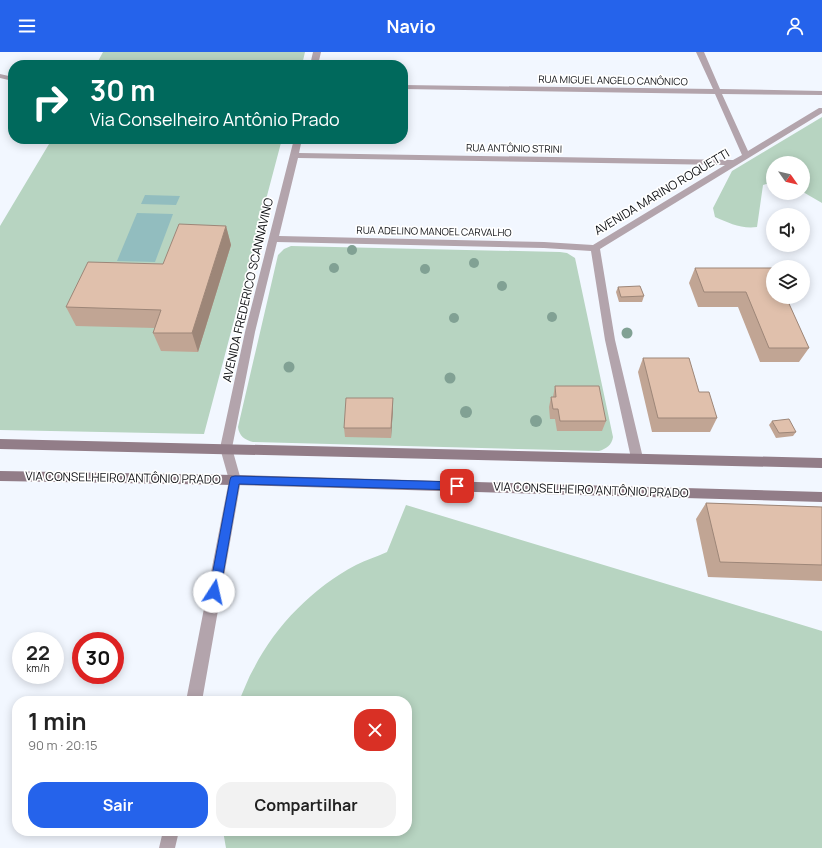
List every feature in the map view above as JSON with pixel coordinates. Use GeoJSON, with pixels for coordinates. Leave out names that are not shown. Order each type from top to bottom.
{"type":"FeatureCollection","features":[{"type":"Feature","properties":{"kind":"main road"},"geometry":{"type":"LineString","coordinates":[[0,444],[226,448],[822,463]]}},
{"type":"Feature","properties":{"kind":"main road","name":"VIA CONSELHEIRO ANTÔNIO PRADO"},"geometry":{"type":"LineString","coordinates":[[0,476],[235,480],[822,497]]}},
{"type":"Feature","properties":{"kind":"street"},"geometry":{"type":"LineString","coordinates":[[700,52],[746,156]]}},
{"type":"Feature","properties":{"kind":"street","name":"RUA MIGUEL ANGELO CANÔNICO"},"geometry":{"type":"LineString","coordinates":[[408,87],[822,93]]}},
{"type":"Feature","properties":{"kind":"street","name":"AVENIDA MARINO ROQUETTI"},"geometry":{"type":"LineString","coordinates":[[637,458],[610,340],[595,248],[822,110]]}},
{"type":"Feature","properties":{"kind":"street","name":"AVENIDA FREDERICO SCANNAVINO"},"geometry":{"type":"LineString","coordinates":[[226,448],[250,332],[297,144]]}},
{"type":"Feature","properties":{"kind":"street","name":"RUA ANTÔNIO STRINI"},"geometry":{"type":"LineString","coordinates":[[294,155],[734,163]]}},
{"type":"Feature","properties":{"kind":"street","name":"RUA ADELINO MANOEL CARVALHO"},"geometry":{"type":"LineString","coordinates":[[272,239],[544,245],[595,248]]}},
{"type":"Feature","properties":{"kind":"street"},"geometry":{"type":"LineString","coordinates":[[195,696],[235,480],[226,448]]}},
{"type":"Feature","properties":{"kind":"street"},"geometry":{"type":"LineString","coordinates":[[168,848],[170,836]]}},
{"type":"Feature","properties":{"kind":"green space"},"geometry":{"type":"Polygon","coordinates":[[[103,52],[305,52],[303,60],[99,60],[103,52]]]}},
{"type":"Feature","properties":{"kind":"green space"},"geometry":{"type":"Polygon","coordinates":[[[822,117],[822,203],[810,196],[810,156],[766,156],[766,184],[763,185],[757,227],[740,226],[730,223],[715,217],[713,208],[732,171],[822,117]]]}},
{"type":"Feature","properties":{"kind":"green space"},"geometry":{"type":"Polygon","coordinates":[[[49,144],[281,144],[204,434],[0,430],[0,226],[49,144]]]}},
{"type":"Feature","properties":{"kind":"green space"},"geometry":{"type":"Polygon","coordinates":[[[291,246],[567,253],[575,258],[613,437],[610,444],[606,448],[599,451],[253,442],[245,439],[241,435],[238,427],[278,255],[284,249],[291,246]]]}},
{"type":"Feature","properties":{"kind":"green space"},"geometry":{"type":"Polygon","coordinates":[[[406,505],[822,631],[822,848],[226,848],[224,836],[412,836],[412,696],[241,696],[250,676],[273,637],[285,622],[311,596],[340,574],[360,563],[387,552],[406,505]]]}},
{"type":"Feature","properties":{"kind":"water"},"geometry":{"type":"Polygon","coordinates":[[[145,195],[180,196],[176,205],[141,204],[145,195]]]}},
{"type":"Feature","properties":{"kind":"water"},"geometry":{"type":"Polygon","coordinates":[[[137,213],[173,214],[155,262],[117,261],[137,213]]]}},
{"type":"Feature","properties":{"kind":"building"},"geometry":{"type":"Polygon","coordinates":[[[179,224],[226,226],[192,333],[153,333],[161,310],[66,307],[88,262],[163,264],[179,224]]]}},
{"type":"Feature","properties":{"kind":"building"},"geometry":{"type":"Polygon","coordinates":[[[695,268],[766,268],[766,304],[789,304],[809,348],[769,348],[746,292],[704,292],[695,268]]]}},
{"type":"Feature","properties":{"kind":"building"},"geometry":{"type":"Polygon","coordinates":[[[640,286],[644,296],[621,297],[618,287],[640,286]]]}},
{"type":"Feature","properties":{"kind":"building"},"geometry":{"type":"Polygon","coordinates":[[[643,358],[689,358],[699,392],[709,392],[717,418],[658,418],[643,358]]]}},
{"type":"Feature","properties":{"kind":"building"},"geometry":{"type":"Polygon","coordinates":[[[555,386],[599,386],[606,421],[560,421],[558,409],[553,409],[551,397],[556,397],[555,386]]]}},
{"type":"Feature","properties":{"kind":"building"},"geometry":{"type":"Polygon","coordinates":[[[346,398],[393,398],[391,428],[344,428],[346,398]]]}},
{"type":"Feature","properties":{"kind":"building"},"geometry":{"type":"Polygon","coordinates":[[[789,419],[796,432],[779,433],[772,421],[789,419]]]}},
{"type":"Feature","properties":{"kind":"building"},"geometry":{"type":"Polygon","coordinates":[[[706,503],[822,507],[822,565],[720,562],[706,503]]]}},
{"type":"Feature","properties":{"kind":"route"},"geometry":{"type":"LineString","coordinates":[[214,592],[235,480],[457,486]]}}]}
